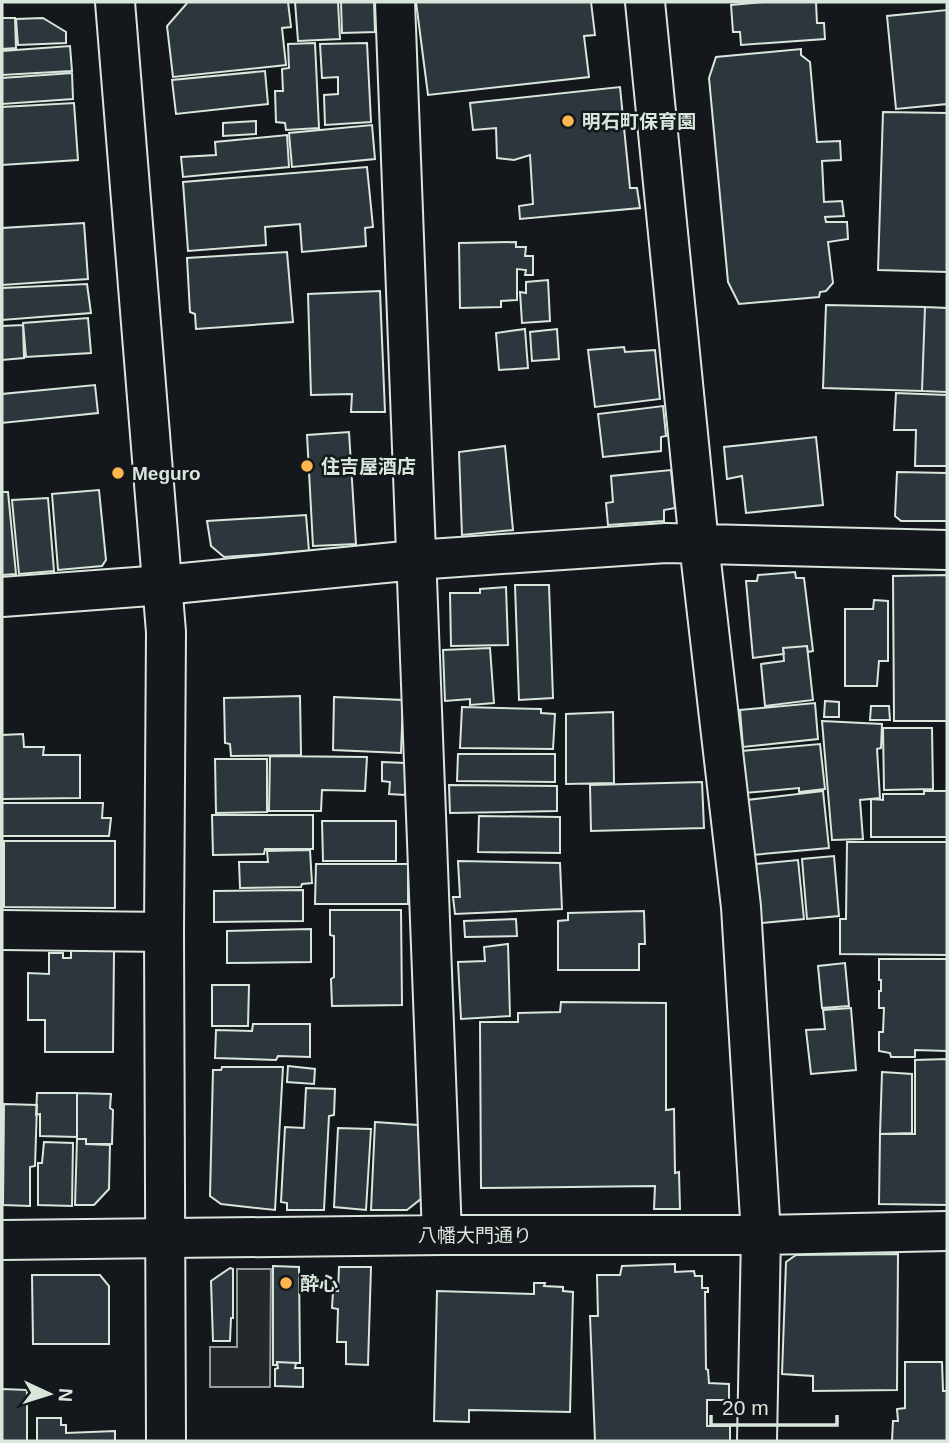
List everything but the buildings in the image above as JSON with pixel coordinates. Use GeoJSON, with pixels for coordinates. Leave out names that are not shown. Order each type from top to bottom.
{"type":"FeatureCollection","features":[{"type":"Feature","properties":{"kind":"street"},"geometry":{"type":"LineString","coordinates":[[115,2],[166,632],[166,1441]]}},
{"type":"Feature","properties":{"kind":"street"},"geometry":{"type":"LineString","coordinates":[[395,2],[442,1235]]}},
{"type":"Feature","properties":{"kind":"street"},"geometry":{"type":"LineString","coordinates":[[645,2],[699,544],[741,907],[761,1235],[757,1441]]}},
{"type":"Feature","properties":{"kind":"street"},"geometry":{"type":"LineString","coordinates":[[2,597],[163,585],[415,559],[666,543],[947,550]]}},
{"type":"Feature","properties":{"kind":"street"},"geometry":{"type":"LineString","coordinates":[[2,930],[164,932]]}},
{"type":"Feature","properties":{"kind":"street","name":"八幡大門通り"},"geometry":{"type":"LineString","coordinates":[[2,1240],[442,1235],[761,1235],[947,1231]]}},
{"type":"Feature","properties":{"kind":"shaded area"},"geometry":{"type":"Polygon","coordinates":[[[237,1269],[271,1269],[270,1387],[210,1387],[210,1347],[237,1347],[237,1269]]]}},
{"type":"Feature","properties":{"kind":"place","name":"明石町保育園"},"geometry":{"type":"Point","coordinates":[568,121]}},
{"type":"Feature","properties":{"kind":"place","name":"住吉屋酒店"},"geometry":{"type":"Point","coordinates":[307,466]}},
{"type":"Feature","properties":{"kind":"place","name":"Meguro"},"geometry":{"type":"Point","coordinates":[118,473]}},
{"type":"Feature","properties":{"kind":"place","name":"酔心"},"geometry":{"type":"Point","coordinates":[286,1283]}}]}
